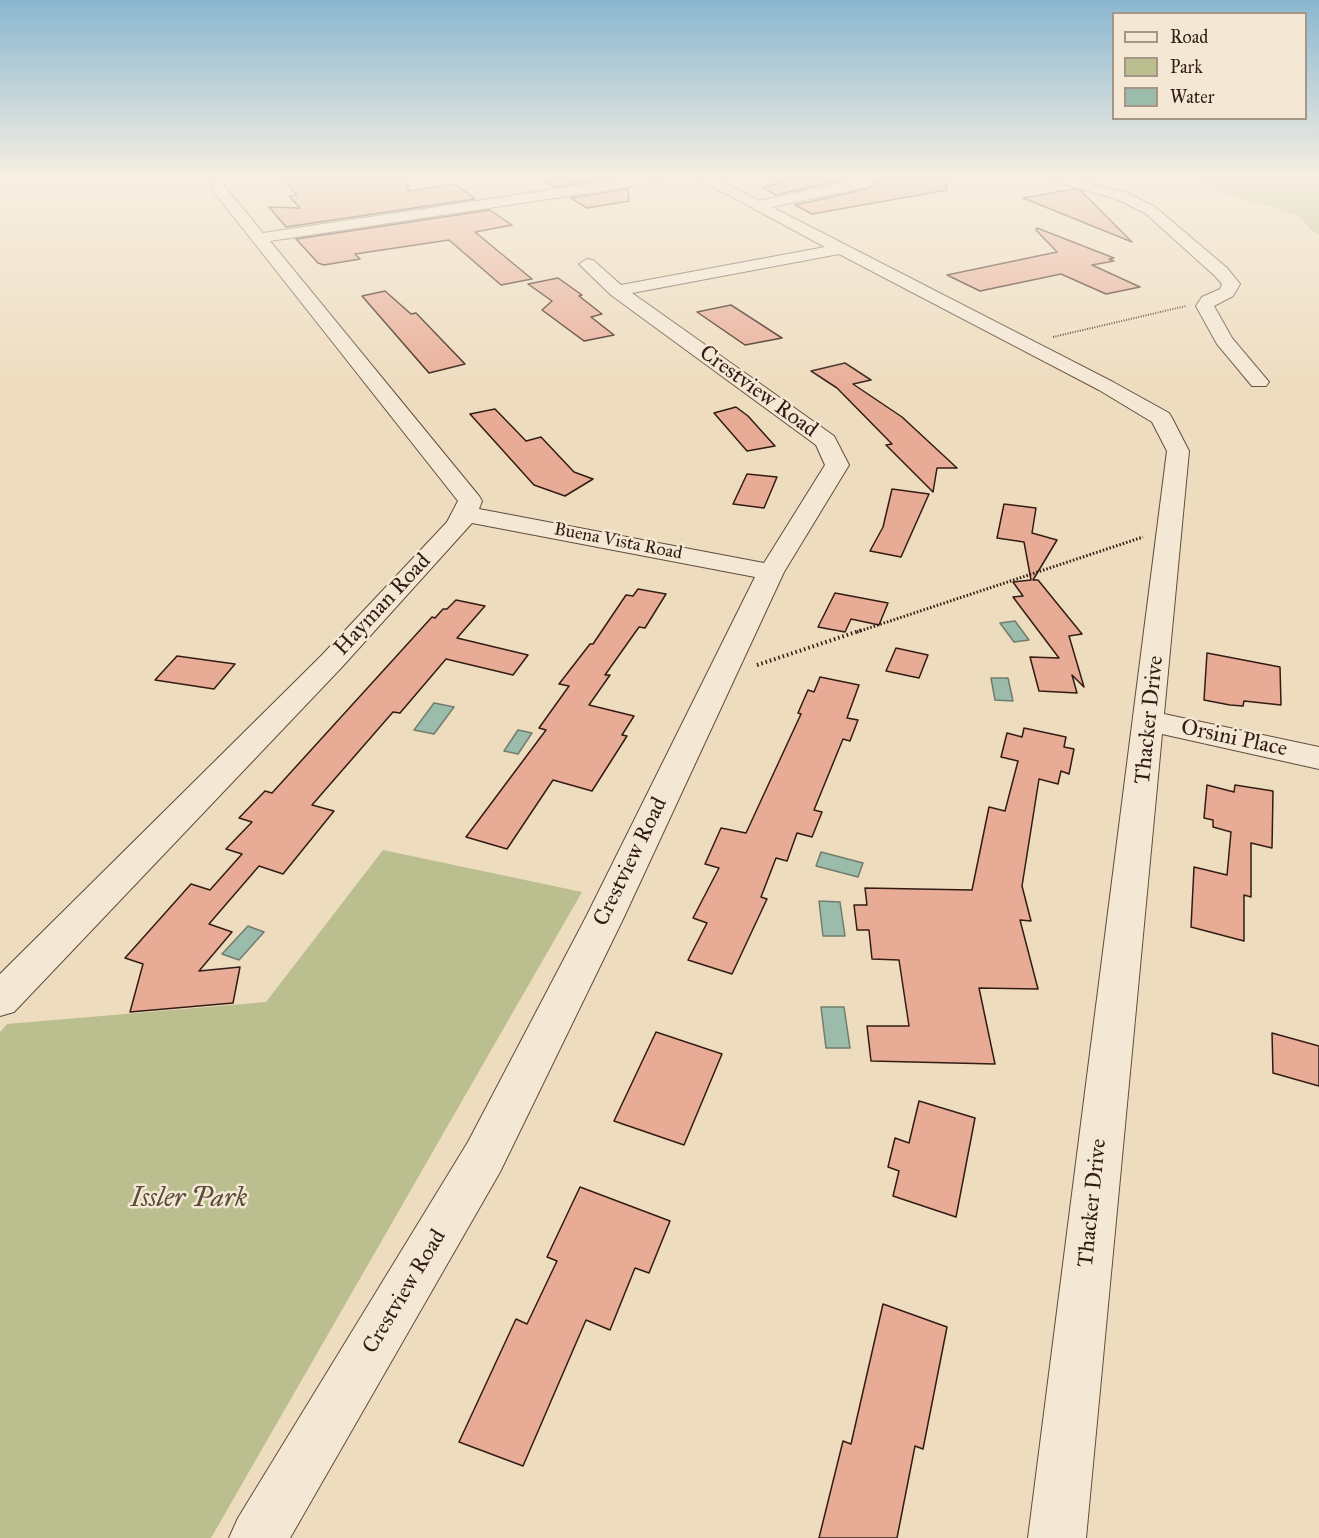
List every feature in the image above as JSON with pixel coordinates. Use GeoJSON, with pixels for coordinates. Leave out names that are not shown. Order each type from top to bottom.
{"type":"FeatureCollection","features":[{"type":"Feature","properties":{"kind":"street"},"geometry":{"type":"LineString","coordinates":[[268,250],[470,501],[465,514]]}},
{"type":"Feature","properties":{"kind":"street"},"geometry":{"type":"LineString","coordinates":[[617,291],[837,250]]}},
{"type":"Feature","properties":{"kind":"street","name":"Thacker Drive"},"geometry":{"type":"LineString","coordinates":[[842,250],[1161,418],[1178,451],[1150,721],[1099,1151],[1057,1538]]}},
{"type":"Feature","properties":{"kind":"street"},"geometry":{"type":"LineString","coordinates":[[1196,250],[1231,284],[1227,292],[1208,301],[1205,306],[1224,340],[1259,382]]}},
{"type":"Feature","properties":{"kind":"street","name":"Crestview Road"},"geometry":{"type":"LineString","coordinates":[[258,1538],[484,1157],[722,676],[771,572],[837,465],[826,441],[617,291],[586,264]]}},
{"type":"Feature","properties":{"kind":"street","name":"Buena Vista Road"},"geometry":{"type":"LineString","coordinates":[[465,514],[771,572]]}},
{"type":"Feature","properties":{"kind":"street","name":"Hayman Road"},"geometry":{"type":"LineString","coordinates":[[0,1000],[332,660],[465,514]]}},
{"type":"Feature","properties":{"kind":"street","name":"Orsini Place"},"geometry":{"type":"LineString","coordinates":[[1150,721],[1319,758]]}},
{"type":"Feature","properties":{"kind":"path"},"geometry":{"type":"LineString","coordinates":[[1024,344],[1183,306],[1205,306]]}},
{"type":"Feature","properties":{"kind":"path"},"geometry":{"type":"LineString","coordinates":[[722,676],[1170,528]]}},
{"type":"Feature","properties":{"kind":"green space","name":"Issler Park"},"geometry":{"type":"Polygon","coordinates":[[[383,850],[582,892],[211,1538],[0,1538],[0,1032],[7,1024],[266,1002],[383,850]]]}},
{"type":"Feature","properties":{"kind":"water"},"geometry":{"type":"Polygon","coordinates":[[[1015,621],[1029,640],[1014,642],[1000,623],[1015,621]]]}},
{"type":"Feature","properties":{"kind":"water"},"geometry":{"type":"Polygon","coordinates":[[[991,678],[1008,678],[1013,701],[995,700],[991,678]]]}},
{"type":"Feature","properties":{"kind":"water"},"geometry":{"type":"Polygon","coordinates":[[[434,703],[454,707],[434,734],[414,730],[434,703]]]}},
{"type":"Feature","properties":{"kind":"water"},"geometry":{"type":"Polygon","coordinates":[[[518,730],[532,733],[518,754],[504,751],[518,730]]]}},
{"type":"Feature","properties":{"kind":"water"},"geometry":{"type":"Polygon","coordinates":[[[821,852],[863,863],[858,877],[816,866],[821,852]]]}},
{"type":"Feature","properties":{"kind":"water"},"geometry":{"type":"Polygon","coordinates":[[[819,901],[840,902],[845,936],[823,936],[819,901]]]}},
{"type":"Feature","properties":{"kind":"water"},"geometry":{"type":"Polygon","coordinates":[[[248,926],[264,932],[239,960],[222,954],[248,926]]]}},
{"type":"Feature","properties":{"kind":"water"},"geometry":{"type":"Polygon","coordinates":[[[821,1007],[844,1007],[850,1048],[826,1048],[821,1007]]]}},
{"type":"Feature","properties":{"kind":"building"},"geometry":{"type":"Polygon","coordinates":[[[306,250],[383,250],[355,254],[360,259],[324,265],[318,263],[306,250]]]}},
{"type":"Feature","properties":{"kind":"building"},"geometry":{"type":"Polygon","coordinates":[[[460,250],[497,250],[532,279],[501,285],[460,250]]]}},
{"type":"Feature","properties":{"kind":"building"},"geometry":{"type":"Polygon","coordinates":[[[1055,250],[1093,250],[1114,258],[1109,259],[1114,261],[1092,265],[1140,287],[1106,294],[1061,274],[980,291],[947,275],[1057,252],[1055,250]]]}},
{"type":"Feature","properties":{"kind":"building"},"geometry":{"type":"Polygon","coordinates":[[[558,278],[582,295],[579,296],[602,314],[591,317],[614,335],[584,341],[542,310],[552,301],[528,284],[558,278]]]}},
{"type":"Feature","properties":{"kind":"building"},"geometry":{"type":"Polygon","coordinates":[[[385,291],[411,314],[416,313],[465,364],[429,373],[362,296],[385,291]]]}},
{"type":"Feature","properties":{"kind":"building"},"geometry":{"type":"Polygon","coordinates":[[[731,305],[782,338],[745,345],[697,312],[731,305]]]}},
{"type":"Feature","properties":{"kind":"building"},"geometry":{"type":"Polygon","coordinates":[[[845,363],[871,380],[853,384],[902,417],[957,468],[937,468],[933,492],[886,445],[892,444],[837,388],[811,371],[845,363]]]}},
{"type":"Feature","properties":{"kind":"building"},"geometry":{"type":"Polygon","coordinates":[[[736,407],[748,416],[775,446],[747,451],[714,413],[736,407]]]}},
{"type":"Feature","properties":{"kind":"building"},"geometry":{"type":"Polygon","coordinates":[[[495,409],[526,441],[541,437],[574,472],[593,479],[565,496],[534,485],[470,414],[495,409]]]}},
{"type":"Feature","properties":{"kind":"building"},"geometry":{"type":"Polygon","coordinates":[[[747,474],[777,477],[764,508],[733,504],[747,474]]]}},
{"type":"Feature","properties":{"kind":"building"},"geometry":{"type":"Polygon","coordinates":[[[892,489],[929,494],[901,557],[870,551],[883,527],[892,489]]]}},
{"type":"Feature","properties":{"kind":"building"},"geometry":{"type":"Polygon","coordinates":[[[1004,504],[1036,508],[1032,533],[1057,540],[1033,580],[1038,580],[1082,634],[1069,636],[1084,687],[1072,675],[1077,693],[1039,691],[1030,657],[1059,658],[1013,597],[1023,596],[1013,582],[1031,580],[1024,542],[997,538],[1004,504]]]}},
{"type":"Feature","properties":{"kind":"building"},"geometry":{"type":"Polygon","coordinates":[[[638,589],[666,594],[645,628],[639,627],[605,675],[610,675],[589,705],[634,716],[622,735],[627,736],[592,791],[553,780],[507,849],[466,837],[546,730],[539,728],[569,686],[559,684],[590,644],[593,644],[626,595],[633,596],[638,589]]]}},
{"type":"Feature","properties":{"kind":"building"},"geometry":{"type":"Polygon","coordinates":[[[835,593],[888,603],[879,625],[851,619],[845,632],[818,627],[835,593]]]}},
{"type":"Feature","properties":{"kind":"building"},"geometry":{"type":"Polygon","coordinates":[[[456,600],[485,606],[457,638],[528,655],[513,675],[446,659],[400,713],[393,712],[312,805],[334,811],[283,874],[259,866],[209,924],[232,932],[199,971],[240,967],[233,1003],[130,1012],[143,964],[125,958],[191,884],[210,890],[242,854],[226,849],[252,822],[239,818],[265,791],[272,793],[432,617],[435,618],[456,600]]]}},
{"type":"Feature","properties":{"kind":"building"},"geometry":{"type":"Polygon","coordinates":[[[896,648],[928,655],[919,678],[886,671],[896,648]]]}},
{"type":"Feature","properties":{"kind":"building"},"geometry":{"type":"Polygon","coordinates":[[[1207,653],[1280,667],[1281,705],[1244,701],[1243,706],[1204,700],[1207,653]]]}},
{"type":"Feature","properties":{"kind":"building"},"geometry":{"type":"Polygon","coordinates":[[[177,656],[235,664],[214,689],[155,680],[177,656]]]}},
{"type":"Feature","properties":{"kind":"building"},"geometry":{"type":"Polygon","coordinates":[[[820,677],[859,685],[847,718],[858,720],[850,741],[843,739],[814,810],[822,812],[812,837],[797,833],[787,861],[776,858],[761,897],[767,899],[732,974],[688,960],[707,923],[693,918],[719,868],[705,864],[721,828],[746,833],[801,714],[798,713],[808,690],[814,692],[820,677]]]}},
{"type":"Feature","properties":{"kind":"building"},"geometry":{"type":"Polygon","coordinates":[[[1024,728],[1066,737],[1064,747],[1074,749],[1069,774],[1061,771],[1058,784],[1039,779],[1022,886],[1031,921],[1020,920],[1038,989],[979,988],[995,1064],[871,1061],[867,1026],[909,1026],[899,960],[872,959],[869,930],[857,930],[854,905],[867,905],[865,888],[972,890],[989,807],[1005,811],[1018,761],[1001,757],[1007,733],[1022,737],[1024,728]]]}},
{"type":"Feature","properties":{"kind":"building"},"geometry":{"type":"Polygon","coordinates":[[[1207,785],[1234,792],[1235,785],[1273,791],[1272,848],[1251,843],[1251,897],[1244,895],[1244,941],[1191,927],[1194,867],[1227,875],[1231,832],[1213,827],[1213,820],[1204,818],[1207,785]]]}},
{"type":"Feature","properties":{"kind":"building"},"geometry":{"type":"Polygon","coordinates":[[[656,1032],[722,1054],[684,1145],[614,1121],[656,1032]]]}},
{"type":"Feature","properties":{"kind":"building"},"geometry":{"type":"Polygon","coordinates":[[[1272,1033],[1319,1046],[1319,1086],[1273,1073],[1272,1033]]]}},
{"type":"Feature","properties":{"kind":"building"},"geometry":{"type":"Polygon","coordinates":[[[919,1101],[975,1118],[956,1217],[893,1196],[899,1171],[888,1167],[895,1138],[909,1143],[919,1101]]]}},
{"type":"Feature","properties":{"kind":"building"},"geometry":{"type":"Polygon","coordinates":[[[580,1187],[670,1221],[649,1273],[635,1268],[610,1330],[586,1320],[523,1466],[459,1442],[516,1319],[527,1324],[557,1261],[547,1257],[580,1187]]]}},
{"type":"Feature","properties":{"kind":"building"},"geometry":{"type":"Polygon","coordinates":[[[883,1304],[947,1327],[923,1449],[915,1446],[897,1538],[819,1538],[843,1441],[851,1444],[883,1304]]]}}]}
